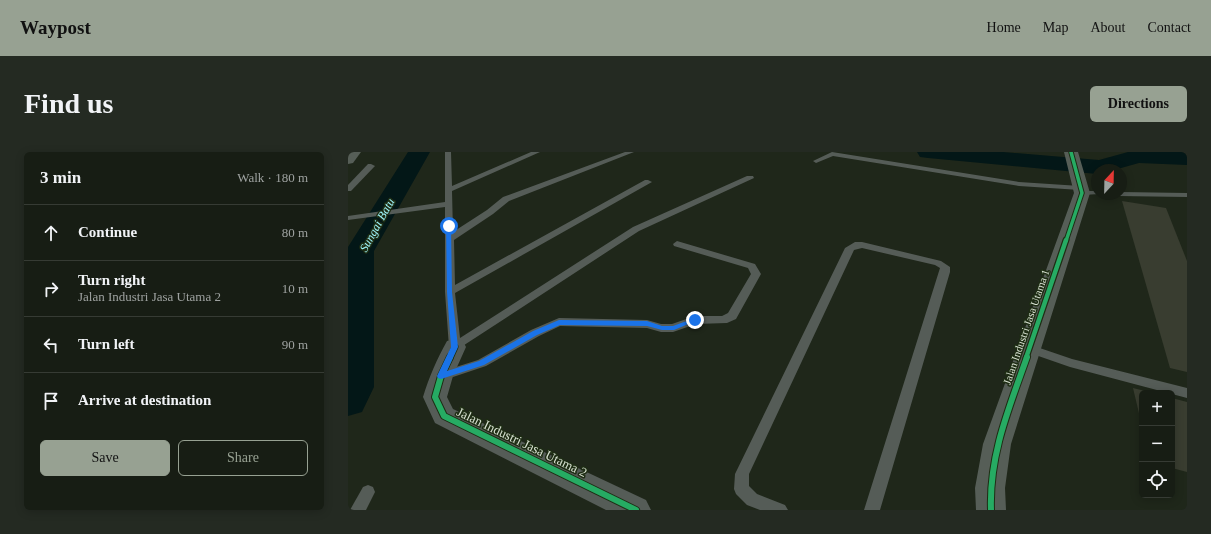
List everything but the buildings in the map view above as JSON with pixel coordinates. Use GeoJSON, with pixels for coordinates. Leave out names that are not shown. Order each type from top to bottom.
{"type":"FeatureCollection","features":[{"type":"Feature","properties":{"kind":"street"},"geometry":{"type":"LineString","coordinates":[[348,160],[354,152]]}},
{"type":"Feature","properties":{"kind":"street"},"geometry":{"type":"LineString","coordinates":[[1071,152],[1084,189]]}},
{"type":"Feature","properties":{"kind":"street","name":"Jalan Industri Jasa Utama 1"},"geometry":{"type":"LineString","coordinates":[[990,510],[990,488],[997,444],[1028,348],[1084,189]]}},
{"type":"Feature","properties":{"kind":"street","name":"Jalan Industri Jasa Utama 2"},"geometry":{"type":"LineString","coordinates":[[455,347],[441,376],[434,397],[444,416],[636,510]]}},
{"type":"Feature","properties":{"kind":"lane"},"geometry":{"type":"LineString","coordinates":[[448,152],[450,292],[455,347],[636,229],[750,178]]}},
{"type":"Feature","properties":{"kind":"lane"},"geometry":{"type":"LineString","coordinates":[[449,190],[537,152]]}},
{"type":"Feature","properties":{"kind":"lane"},"geometry":{"type":"LineString","coordinates":[[449,239],[490,212],[506,199],[631,152]]}},
{"type":"Feature","properties":{"kind":"lane"},"geometry":{"type":"LineString","coordinates":[[816,160],[832,154],[1020,184],[1084,189]]}},
{"type":"Feature","properties":{"kind":"lane"},"geometry":{"type":"LineString","coordinates":[[348,189],[371,166]]}},
{"type":"Feature","properties":{"kind":"lane"},"geometry":{"type":"LineString","coordinates":[[450,292],[648,182]]}},
{"type":"Feature","properties":{"kind":"lane"},"geometry":{"type":"LineString","coordinates":[[1127,194],[1187,195]]}},
{"type":"Feature","properties":{"kind":"lane"},"geometry":{"type":"LineString","coordinates":[[348,218],[449,204]]}},
{"type":"Feature","properties":{"kind":"lane"},"geometry":{"type":"LineString","coordinates":[[441,376],[482,363],[535,333],[559,322],[647,324],[662,328],[674,328],[695,320],[723,320],[732,316],[756,274],[752,266],[677,244]]}},
{"type":"Feature","properties":{"kind":"lane"},"geometry":{"type":"LineString","coordinates":[[780,510],[752,500],[741,489],[742,474],[850,248],[855,245],[862,245],[938,263],[945,267],[943,280],[872,510]]}},
{"type":"Feature","properties":{"kind":"lane"},"geometry":{"type":"LineString","coordinates":[[1028,348],[1070,363],[1187,393]]}},
{"type":"Feature","properties":{"kind":"lane"},"geometry":{"type":"LineString","coordinates":[[358,510],[368,492]]}},
{"type":"Feature","properties":{"kind":"waterway","name":"Sungai Batu"},"geometry":{"type":"LineString","coordinates":[[348,400],[354,387],[360,251],[419,152]]}},
{"type":"Feature","properties":{"kind":"waterway","name":"Sungai Batu"},"geometry":{"type":"LineString","coordinates":[[928,152],[1100,167],[1138,156],[1187,158]]}},
{"type":"Feature","properties":{"kind":"cycle path"},"geometry":{"type":"LineString","coordinates":[[991,510],[990,488],[997,444],[1082,193],[1071,152]]}},
{"type":"Feature","properties":{"kind":"cycle path"},"geometry":{"type":"LineString","coordinates":[[455,347],[441,376],[435,397],[444,416],[636,510]]}},
{"type":"Feature","properties":{"kind":"route"},"geometry":{"type":"LineString","coordinates":[[449,226],[450,292],[455,347],[441,376],[482,363],[535,333],[559,322],[647,324],[662,328],[674,328],[695,320]]}}]}
